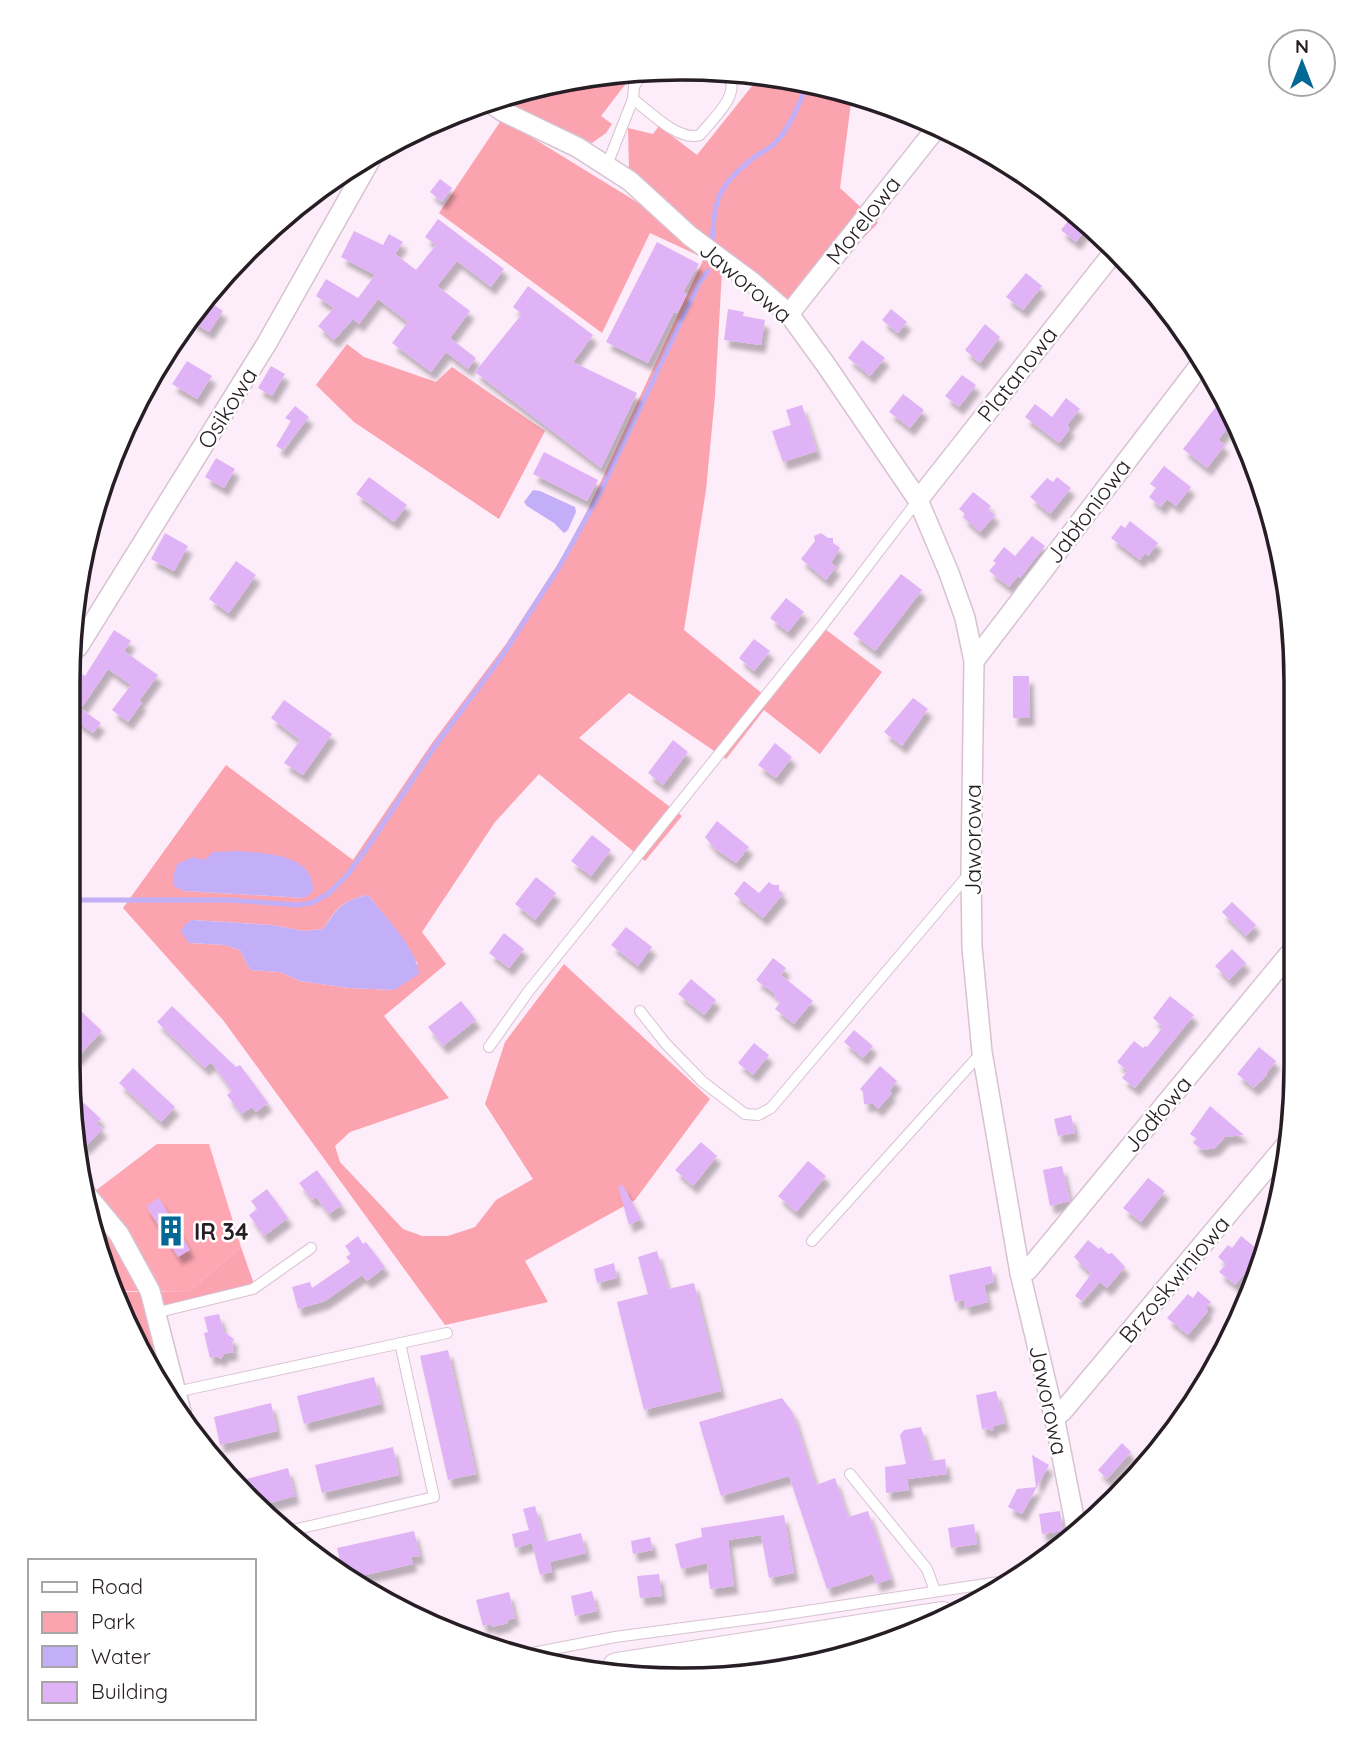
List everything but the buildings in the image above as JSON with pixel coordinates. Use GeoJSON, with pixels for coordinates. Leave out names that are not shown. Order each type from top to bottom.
{"type":"FeatureCollection","features":[{"type":"Feature","properties":{"kind":"main road"},"geometry":{"type":"LineString","coordinates":[[733,1665],[938,1604]]}},
{"type":"Feature","properties":{"kind":"main road"},"geometry":{"type":"LineString","coordinates":[[665,1667],[718,1666]]}},
{"type":"Feature","properties":{"kind":"street","name":"Jaworowa"},"geometry":{"type":"LineString","coordinates":[[499,109],[577,147],[630,181],[690,236],[752,282],[789,314],[918,500],[949,573],[965,618],[974,661],[972,947],[982,1052],[1020,1273],[1054,1416],[1075,1522]]}},
{"type":"Feature","properties":{"kind":"street","name":"Morelowa"},"geometry":{"type":"LineString","coordinates":[[789,314],[931,135]]}},
{"type":"Feature","properties":{"kind":"street","name":"Osikowa"},"geometry":{"type":"LineString","coordinates":[[82,640],[267,343],[363,173]]}},
{"type":"Feature","properties":{"kind":"street","name":"Platanowa"},"geometry":{"type":"LineString","coordinates":[[918,500],[1109,258]]}},
{"type":"Feature","properties":{"kind":"street","name":"Jabłoniowa"},"geometry":{"type":"LineString","coordinates":[[974,661],[1196,370]]}},
{"type":"Feature","properties":{"kind":"street","name":"Jodłowa"},"geometry":{"type":"LineString","coordinates":[[1020,1273],[1028,1270],[1284,962]]}},
{"type":"Feature","properties":{"kind":"street","name":"Brzoskwiniowa"},"geometry":{"type":"LineString","coordinates":[[1054,1416],[1062,1412],[1277,1157]]}},
{"type":"Feature","properties":{"kind":"street"},"geometry":{"type":"LineString","coordinates":[[98,1209],[119,1234],[150,1291],[175,1389]]}},
{"type":"Feature","properties":{"kind":"lane"},"geometry":{"type":"LineString","coordinates":[[607,165],[633,99],[636,83]]}},
{"type":"Feature","properties":{"kind":"lane"},"geometry":{"type":"LineString","coordinates":[[633,99],[680,134],[693,137],[700,135],[731,94],[732,83]]}},
{"type":"Feature","properties":{"kind":"lane"},"geometry":{"type":"LineString","coordinates":[[489,1048],[528,992],[825,622],[918,500]]}},
{"type":"Feature","properties":{"kind":"lane"},"geometry":{"type":"LineString","coordinates":[[639,1011],[703,1082],[745,1114],[758,1115],[771,1108],[971,872]]}},
{"type":"Feature","properties":{"kind":"lane"},"geometry":{"type":"LineString","coordinates":[[812,1241],[982,1052]]}},
{"type":"Feature","properties":{"kind":"lane"},"geometry":{"type":"LineString","coordinates":[[155,1313],[253,1289],[310,1248]]}},
{"type":"Feature","properties":{"kind":"lane"},"geometry":{"type":"LineString","coordinates":[[177,1392],[447,1333]]}},
{"type":"Feature","properties":{"kind":"lane"},"geometry":{"type":"LineString","coordinates":[[299,1529],[434,1497],[400,1343]]}},
{"type":"Feature","properties":{"kind":"lane"},"geometry":{"type":"LineString","coordinates":[[850,1474],[927,1569],[938,1604]]}},
{"type":"Feature","properties":{"kind":"lane"},"geometry":{"type":"LineString","coordinates":[[542,1651],[628,1634],[767,1617],[938,1604],[970,1594]]}},
{"type":"Feature","properties":{"kind":"green space"},"geometry":{"type":"Polygon","coordinates":[[[626,84],[601,116],[612,124],[606,133],[592,143],[513,105],[565,92],[626,84]]]}},
{"type":"Feature","properties":{"kind":"green space"},"geometry":{"type":"Polygon","coordinates":[[[753,85],[800,92],[851,105],[840,188],[878,223],[819,283],[777,315],[722,271],[715,396],[706,490],[684,630],[770,700],[825,629],[882,672],[820,754],[764,710],[726,759],[629,693],[579,738],[682,816],[645,861],[539,774],[495,822],[422,932],[446,964],[384,1016],[449,1098],[350,1132],[335,1146],[340,1162],[403,1229],[422,1236],[448,1236],[475,1227],[496,1200],[533,1179],[485,1104],[505,1042],[564,964],[710,1099],[635,1200],[525,1261],[548,1302],[445,1325],[223,1020],[123,908],[226,765],[353,860],[432,743],[506,644],[565,553],[590,505],[704,258],[650,233],[602,333],[439,213],[502,119],[658,215],[666,199],[629,170],[628,128],[653,134],[659,126],[697,155],[753,85]],[[204,860],[184,891],[305,898],[204,860]],[[368,895],[352,899],[341,906],[323,929],[304,931],[272,925],[192,920],[189,943],[225,945],[240,950],[250,970],[280,972],[300,981],[349,988],[394,990],[418,964],[368,895]]]}},
{"type":"Feature","properties":{"kind":"green space"},"geometry":{"type":"Polygon","coordinates":[[[347,344],[364,357],[436,382],[452,367],[545,431],[499,519],[354,422],[316,385],[347,344]]]}},
{"type":"Feature","properties":{"kind":"green space"},"geometry":{"type":"Polygon","coordinates":[[[241,1247],[254,1284],[146,1310],[159,1362],[124,1292],[188,1292],[241,1247]]]}},
{"type":"Feature","properties":{"kind":"shaded area"},"geometry":{"type":"Polygon","coordinates":[[[157,1144],[209,1144],[241,1247],[188,1292],[124,1291],[112,1259],[94,1192],[157,1144]]]}},
{"type":"Feature","properties":{"kind":"water"},"geometry":{"type":"Polygon","coordinates":[[[533,490],[575,507],[576,512],[568,530],[564,533],[554,523],[527,506],[524,502],[533,490]]]}},
{"type":"Feature","properties":{"kind":"water"},"geometry":{"type":"Polygon","coordinates":[[[240,851],[275,855],[297,863],[306,870],[313,891],[305,898],[184,891],[173,886],[177,864],[193,857],[204,860],[213,852],[240,851]]]}},
{"type":"Feature","properties":{"kind":"water"},"geometry":{"type":"Polygon","coordinates":[[[368,895],[399,933],[417,965],[419,974],[394,990],[349,988],[300,981],[280,972],[250,970],[240,950],[225,945],[189,943],[181,932],[184,925],[192,920],[272,925],[304,931],[323,929],[341,906],[352,899],[368,895]]]}},
{"type":"Feature","properties":{"kind":"waterway"},"geometry":{"type":"LineString","coordinates":[[712,242],[720,194],[740,169],[781,137],[804,93]]}},
{"type":"Feature","properties":{"kind":"waterway"},"geometry":{"type":"LineString","coordinates":[[80,900],[230,900],[295,905],[312,903],[329,893],[347,875],[435,746],[502,656],[559,567],[599,495],[699,283],[708,271]]}},
{"type":"Feature","properties":{"kind":"place","name":"IR 34"},"geometry":{"type":"Point","coordinates":[171,1231]}}]}
